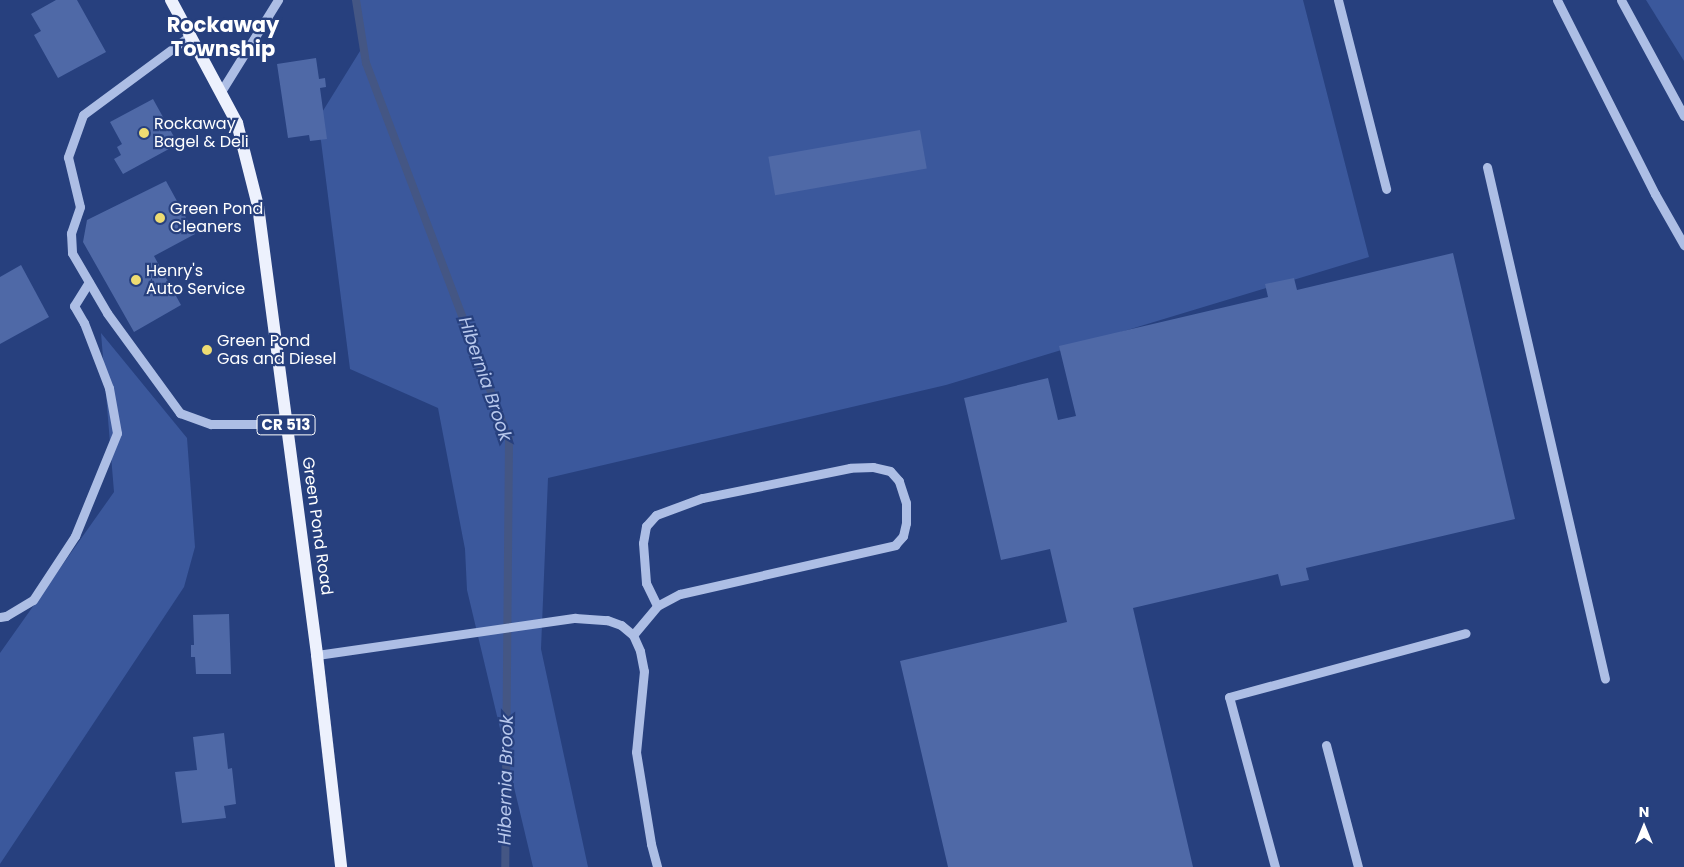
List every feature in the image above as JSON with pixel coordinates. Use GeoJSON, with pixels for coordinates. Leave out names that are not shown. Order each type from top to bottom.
{"type":"FeatureCollection","features":[{"type":"Feature","properties":{"kind":"main road","name":"Green Pond Road"},"geometry":{"type":"LineString","coordinates":[[171,0],[237,124],[258,206],[317,655],[341,867]]}},
{"type":"Feature","properties":{"kind":"street"},"geometry":{"type":"LineString","coordinates":[[220,93],[278,0]]}},
{"type":"Feature","properties":{"kind":"street"},"geometry":{"type":"LineString","coordinates":[[1338,0],[1386,189]]}},
{"type":"Feature","properties":{"kind":"street"},"geometry":{"type":"LineString","coordinates":[[1556,0],[1655,194],[1684,246]]}},
{"type":"Feature","properties":{"kind":"street"},"geometry":{"type":"LineString","coordinates":[[1621,0],[1684,116]]}},
{"type":"Feature","properties":{"kind":"street"},"geometry":{"type":"LineString","coordinates":[[191,36],[83,115],[68,156],[80,207],[70,233],[72,253],[107,313],[180,413],[211,424],[286,424]]}},
{"type":"Feature","properties":{"kind":"street"},"geometry":{"type":"LineString","coordinates":[[1487,167],[1605,679]]}},
{"type":"Feature","properties":{"kind":"street"},"geometry":{"type":"LineString","coordinates":[[0,617],[6,616],[33,600],[74,536],[117,433],[109,388],[84,323],[74,306],[89,282]]}},
{"type":"Feature","properties":{"kind":"street"},"geometry":{"type":"LineString","coordinates":[[633,635],[657,606],[680,594],[882,550],[896,545],[903,536],[906,523],[906,503],[899,481],[890,471],[873,467],[850,468],[702,498],[656,515],[646,526],[643,543],[646,583],[657,606]]}},
{"type":"Feature","properties":{"kind":"street"},"geometry":{"type":"LineString","coordinates":[[317,655],[575,618],[607,620],[621,625],[633,635],[640,651],[644,671],[636,752],[651,844],[657,867]]}},
{"type":"Feature","properties":{"kind":"street"},"geometry":{"type":"LineString","coordinates":[[1275,867],[1229,697],[1466,633]]}},
{"type":"Feature","properties":{"kind":"street"},"geometry":{"type":"LineString","coordinates":[[1326,745],[1358,867]]}},
{"type":"Feature","properties":{"kind":"shaded area"},"geometry":{"type":"Polygon","coordinates":[[[354,0],[1303,0],[1369,257],[946,385],[548,478],[541,649],[588,867],[533,867],[467,590],[465,549],[438,408],[350,369],[321,141],[316,122],[365,43],[354,0]]]}},
{"type":"Feature","properties":{"kind":"shaded area"},"geometry":{"type":"Polygon","coordinates":[[[1646,0],[1684,0],[1684,61],[1646,0]]]}},
{"type":"Feature","properties":{"kind":"shaded area"},"geometry":{"type":"Polygon","coordinates":[[[101,333],[187,438],[195,547],[184,587],[0,864],[0,653],[114,492],[101,333]]]}},
{"type":"Feature","properties":{"kind":"building"},"geometry":{"type":"Polygon","coordinates":[[[56,0],[77,0],[106,52],[58,78],[34,35],[41,31],[31,14],[56,0]]]}},
{"type":"Feature","properties":{"kind":"building"},"geometry":{"type":"Polygon","coordinates":[[[316,58],[319,79],[325,78],[326,87],[320,88],[327,139],[310,141],[309,135],[288,138],[277,64],[316,58]]]}},
{"type":"Feature","properties":{"kind":"building","name":"Rockaway Bagel & Deli"},"geometry":{"type":"Polygon","coordinates":[[[153,99],[178,144],[123,174],[114,159],[121,155],[117,147],[122,144],[110,122],[153,99]]]}},
{"type":"Feature","properties":{"kind":"building"},"geometry":{"type":"Polygon","coordinates":[[[920,130],[927,168],[775,195],[768,157],[920,130]]]}},
{"type":"Feature","properties":{"kind":"building","name":"Henry's Auto Service"},"geometry":{"type":"Polygon","coordinates":[[[166,181],[195,234],[154,256],[181,305],[134,332],[83,242],[87,220],[166,181]]]}},
{"type":"Feature","properties":{"kind":"building"},"geometry":{"type":"Polygon","coordinates":[[[1453,253],[1515,519],[1306,568],[1309,580],[1281,586],[1278,574],[1133,608],[1193,867],[948,867],[900,661],[1067,622],[1050,549],[1001,560],[964,398],[1048,378],[1058,420],[1076,416],[1059,346],[1268,297],[1265,284],[1294,278],[1297,290],[1453,253]]]}},
{"type":"Feature","properties":{"kind":"building"},"geometry":{"type":"Polygon","coordinates":[[[21,265],[49,317],[0,344],[0,277],[21,265]]]}},
{"type":"Feature","properties":{"kind":"building"},"geometry":{"type":"Polygon","coordinates":[[[229,614],[231,674],[196,674],[195,657],[191,657],[191,645],[194,645],[193,615],[229,614]]]}},
{"type":"Feature","properties":{"kind":"building"},"geometry":{"type":"Polygon","coordinates":[[[224,733],[228,769],[232,768],[236,804],[224,806],[226,818],[182,823],[175,772],[197,770],[193,737],[224,733]]]}},
{"type":"Feature","properties":{"kind":"waterway","name":"Hibernia Brook"},"geometry":{"type":"LineString","coordinates":[[356,0],[366,63],[509,439],[505,867]]}},
{"type":"Feature","properties":{"kind":"place","name":"Rockaway Bagel & Deli"},"geometry":{"type":"Point","coordinates":[144,133]}},
{"type":"Feature","properties":{"kind":"place","name":"Green Pond Cleaners"},"geometry":{"type":"Point","coordinates":[160,218]}},
{"type":"Feature","properties":{"kind":"place","name":"Henry's Auto Service"},"geometry":{"type":"Point","coordinates":[136,280]}},
{"type":"Feature","properties":{"kind":"place","name":"Green Pond Gas and Diesel"},"geometry":{"type":"Point","coordinates":[207,350]}},
{"type":"Feature","properties":{"kind":"district","name":"Rockaway Township"},"geometry":{"type":"Point","coordinates":[223,37]}}]}
